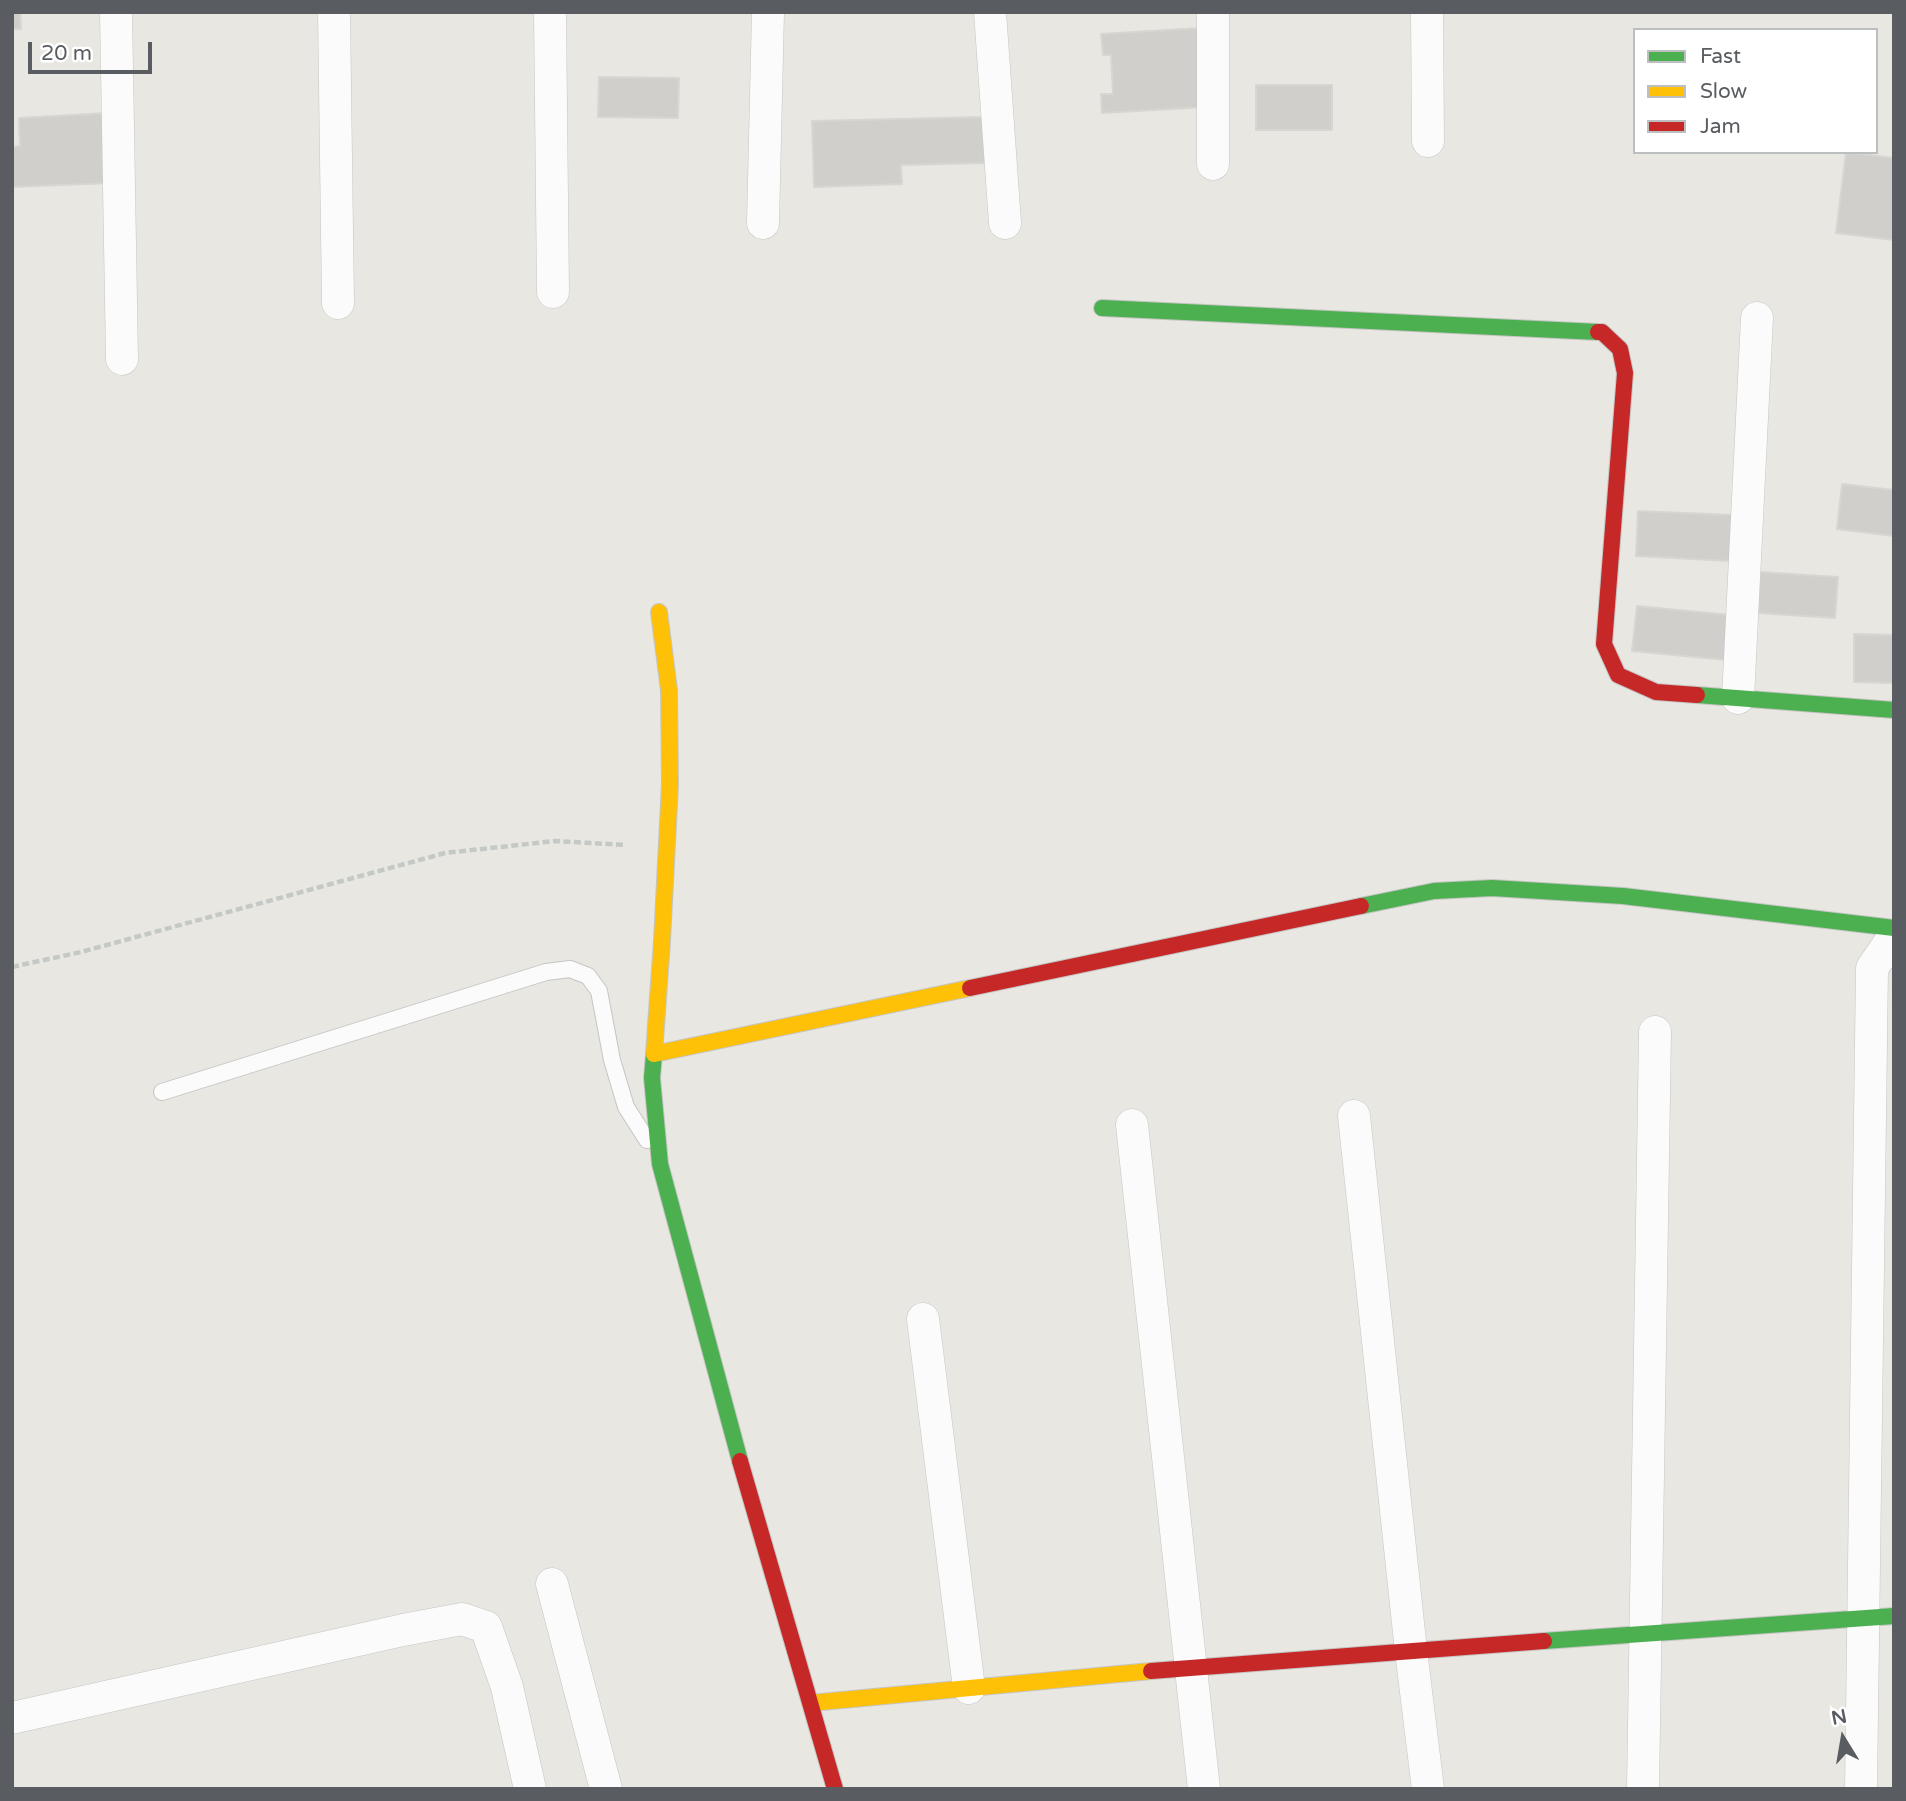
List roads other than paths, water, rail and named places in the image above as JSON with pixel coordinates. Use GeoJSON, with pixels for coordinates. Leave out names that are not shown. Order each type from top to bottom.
{"type":"FeatureCollection","features":[{"type":"Feature","properties":{"kind":"street"},"geometry":{"type":"LineString","coordinates":[[116,12],[122,359]]}},
{"type":"Feature","properties":{"kind":"street"},"geometry":{"type":"LineString","coordinates":[[334,12],[338,303]]}},
{"type":"Feature","properties":{"kind":"street"},"geometry":{"type":"LineString","coordinates":[[550,12],[553,292]]}},
{"type":"Feature","properties":{"kind":"street"},"geometry":{"type":"LineString","coordinates":[[763,223],[768,12]]}},
{"type":"Feature","properties":{"kind":"street"},"geometry":{"type":"LineString","coordinates":[[990,12],[1006,223]]}},
{"type":"Feature","properties":{"kind":"street"},"geometry":{"type":"LineString","coordinates":[[1213,12],[1213,164]]}},
{"type":"Feature","properties":{"kind":"street"},"geometry":{"type":"LineString","coordinates":[[1427,12],[1428,141]]}},
{"type":"Feature","properties":{"kind":"street"},"geometry":{"type":"LineString","coordinates":[[1102,308],[1602,332],[1620,348],[1625,373],[1604,644],[1618,675],[1656,692],[1894,710]]}},
{"type":"Feature","properties":{"kind":"street"},"geometry":{"type":"LineString","coordinates":[[1738,698],[1758,318]]}},
{"type":"Feature","properties":{"kind":"street"},"geometry":{"type":"LineString","coordinates":[[659,612],[669,690],[670,784],[652,1078],[660,1164],[733,1439],[835,1789]]}},
{"type":"Feature","properties":{"kind":"street"},"geometry":{"type":"LineString","coordinates":[[654,1054],[1434,891],[1492,888],[1623,896],[1894,928]]}},
{"type":"Feature","properties":{"kind":"street"},"geometry":{"type":"LineString","coordinates":[[1861,1789],[1879,1617],[1881,1273],[1872,968],[1890,942],[1894,941]]}},
{"type":"Feature","properties":{"kind":"street"},"geometry":{"type":"LineString","coordinates":[[1643,1789],[1655,1032]]}},
{"type":"Feature","properties":{"kind":"street"},"geometry":{"type":"LineString","coordinates":[[1354,1116],[1428,1789]]}},
{"type":"Feature","properties":{"kind":"street"},"geometry":{"type":"LineString","coordinates":[[1132,1125],[1204,1789]]}},
{"type":"Feature","properties":{"kind":"street"},"geometry":{"type":"LineString","coordinates":[[923,1319],[970,1688]]}},
{"type":"Feature","properties":{"kind":"street"},"geometry":{"type":"LineString","coordinates":[[552,1584],[606,1789]]}},
{"type":"Feature","properties":{"kind":"street"},"geometry":{"type":"LineString","coordinates":[[810,1703],[1191,1667],[1879,1617]]}},
{"type":"Feature","properties":{"kind":"street"},"geometry":{"type":"LineString","coordinates":[[12,1718],[462,1619],[486,1627],[508,1688],[530,1789]]}},
{"type":"Feature","properties":{"kind":"lane"},"geometry":{"type":"LineString","coordinates":[[162,1092],[546,972],[570,969],[588,976],[599,991],[612,1060],[626,1107],[660,1164]]}}]}
